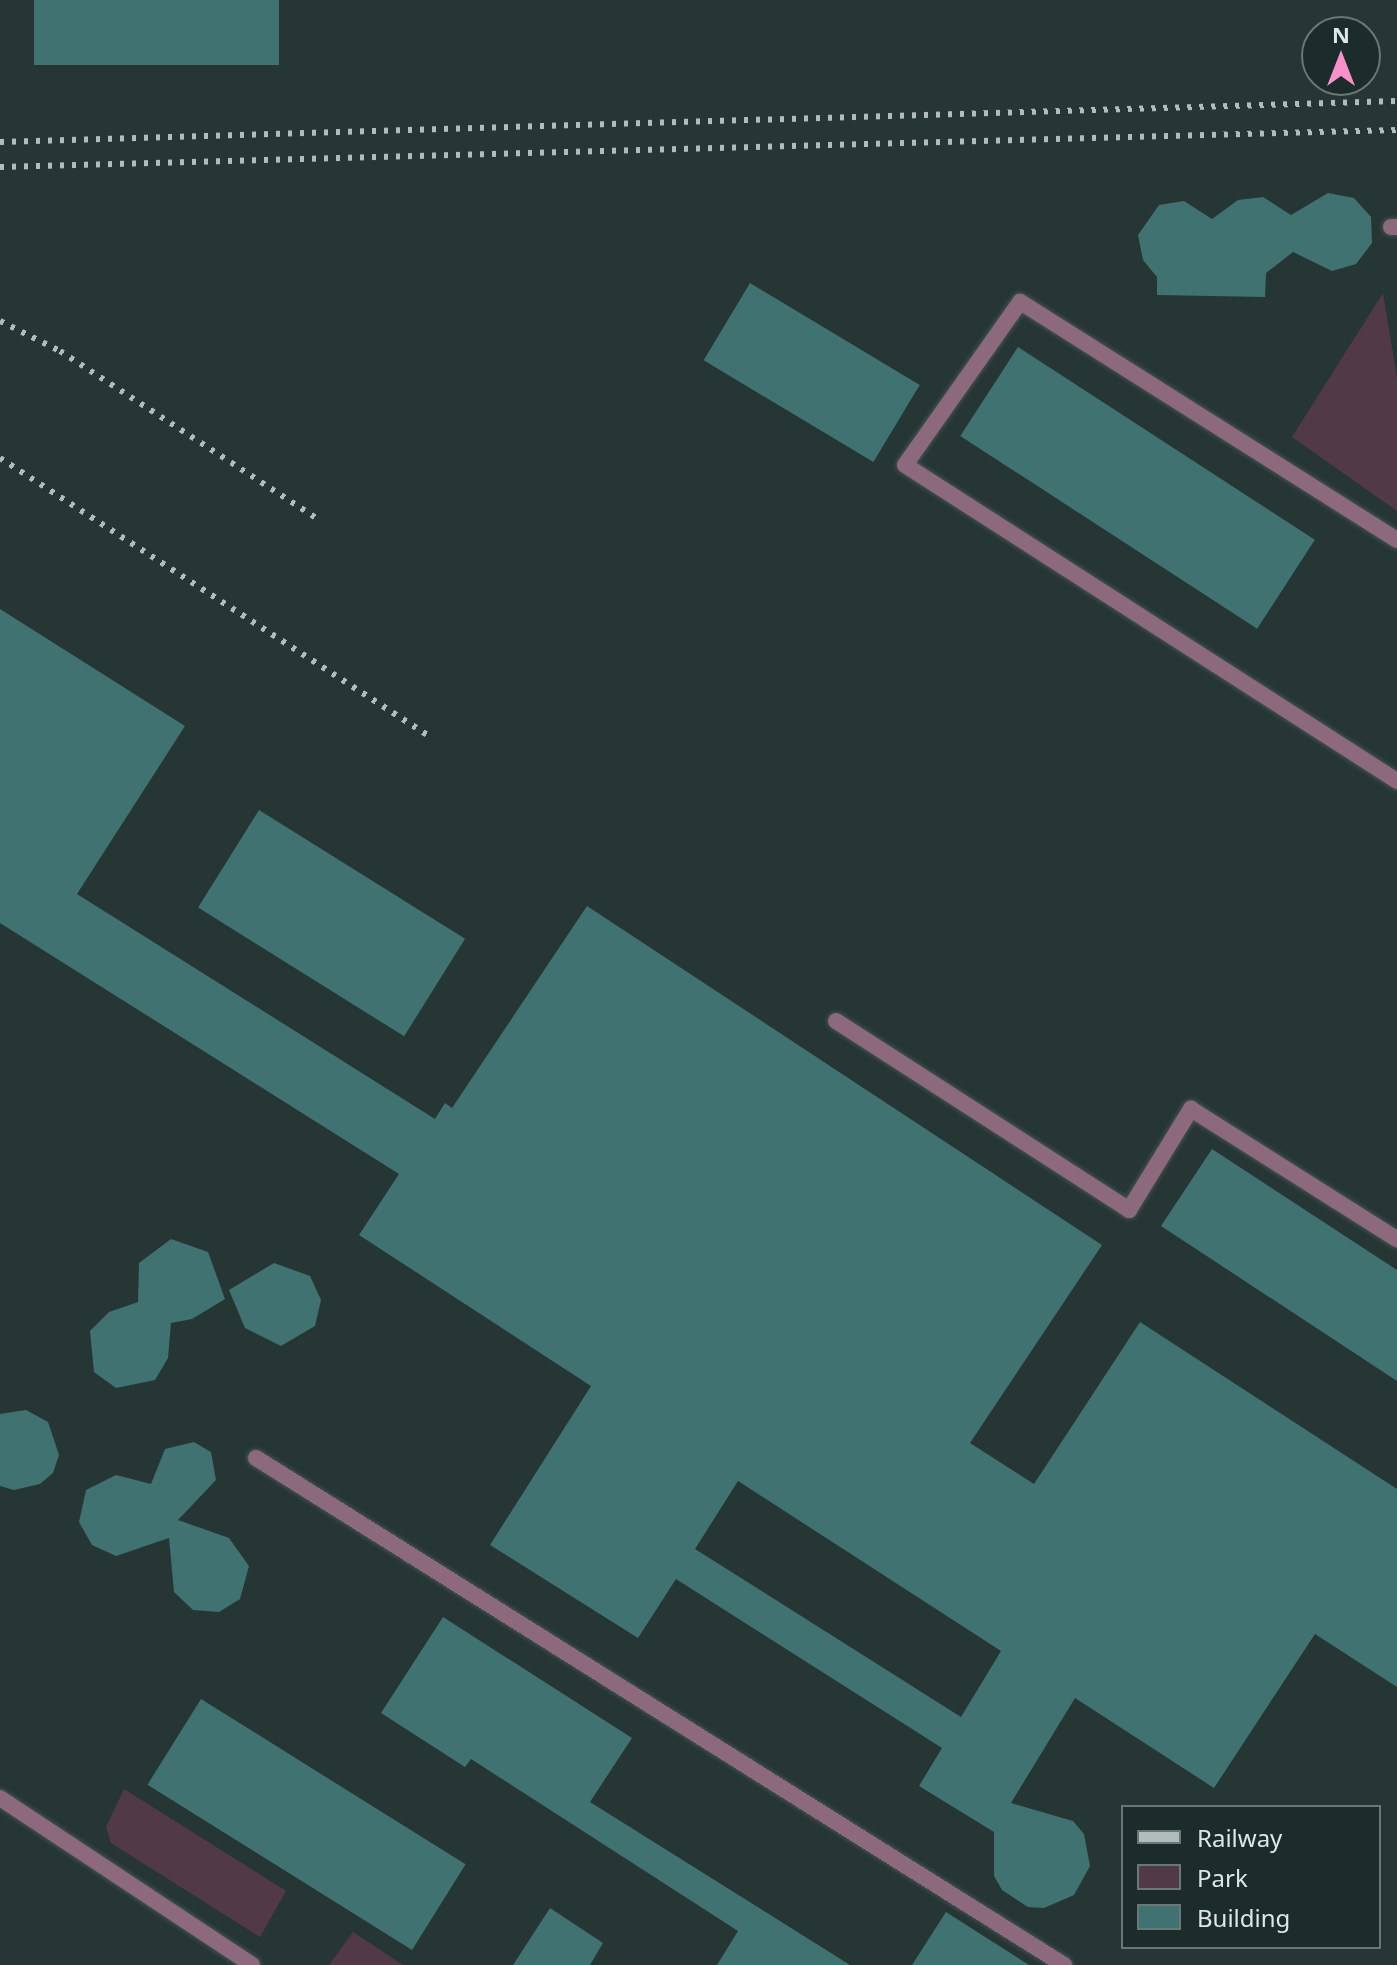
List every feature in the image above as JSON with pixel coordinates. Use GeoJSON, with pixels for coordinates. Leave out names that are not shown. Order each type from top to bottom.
{"type":"FeatureCollection","features":[{"type":"Feature","properties":{"kind":"lane"},"geometry":{"type":"LineString","coordinates":[[1397,540],[1020,302],[905,465],[1397,781]]}},
{"type":"Feature","properties":{"kind":"lane"},"geometry":{"type":"LineString","coordinates":[[836,1021],[1129,1210],[1191,1109],[1397,1239]]}},
{"type":"Feature","properties":{"kind":"lane"},"geometry":{"type":"LineString","coordinates":[[256,1458],[1064,1965]]}},
{"type":"Feature","properties":{"kind":"lane"},"geometry":{"type":"LineString","coordinates":[[0,1798],[252,1965]]}},
{"type":"Feature","properties":{"kind":"green space"},"geometry":{"type":"Polygon","coordinates":[[[1383,293],[1397,378],[1397,511],[1292,437],[1383,293]]]}},
{"type":"Feature","properties":{"kind":"green space"},"geometry":{"type":"Polygon","coordinates":[[[124,1789],[286,1891],[260,1937],[111,1843],[106,1827],[124,1789]]]}},
{"type":"Feature","properties":{"kind":"green space"},"geometry":{"type":"Polygon","coordinates":[[[353,1932],[403,1965],[329,1965],[353,1932]]]}},
{"type":"Feature","properties":{"kind":"building"},"geometry":{"type":"Polygon","coordinates":[[[34,0],[279,0],[279,65],[34,65],[34,0]]]}},
{"type":"Feature","properties":{"kind":"building"},"geometry":{"type":"Polygon","coordinates":[[[1328,193],[1354,198],[1371,217],[1372,243],[1356,264],[1332,271],[1293,252],[1266,273],[1265,297],[1157,295],[1157,277],[1143,260],[1138,235],[1159,205],[1184,201],[1212,219],[1238,200],[1263,197],[1291,215],[1328,193]]]}},
{"type":"Feature","properties":{"kind":"building"},"geometry":{"type":"Polygon","coordinates":[[[750,283],[920,385],[873,462],[704,360],[750,283]]]}},
{"type":"Feature","properties":{"kind":"building"},"geometry":{"type":"Polygon","coordinates":[[[1018,347],[1315,540],[1257,629],[960,436],[1018,347]]]}},
{"type":"Feature","properties":{"kind":"building"},"geometry":{"type":"Polygon","coordinates":[[[0,609],[185,726],[77,894],[435,1119],[445,1103],[452,1108],[587,906],[1102,1245],[970,1443],[1034,1484],[1140,1322],[1397,1489],[1397,1687],[1315,1634],[1214,1788],[1075,1698],[1011,1803],[1073,1821],[1084,1834],[1090,1866],[1074,1895],[1044,1908],[1028,1907],[1002,1890],[994,1876],[994,1832],[919,1786],[942,1748],[676,1579],[638,1638],[490,1545],[591,1386],[359,1235],[399,1174],[0,923],[0,609]],[[738,1481],[695,1549],[961,1717],[1001,1651],[738,1481]]]}},
{"type":"Feature","properties":{"kind":"building"},"geometry":{"type":"Polygon","coordinates":[[[259,810],[465,939],[404,1036],[198,908],[259,810]]]}},
{"type":"Feature","properties":{"kind":"building"},"geometry":{"type":"Polygon","coordinates":[[[1212,1149],[1397,1270],[1397,1381],[1161,1226],[1212,1149]]]}},
{"type":"Feature","properties":{"kind":"building"},"geometry":{"type":"Polygon","coordinates":[[[171,1239],[208,1252],[225,1299],[192,1319],[171,1323],[168,1358],[155,1380],[116,1388],[94,1372],[90,1331],[109,1312],[138,1302],[139,1263],[171,1239]]]}},
{"type":"Feature","properties":{"kind":"building"},"geometry":{"type":"Polygon","coordinates":[[[274,1263],[310,1276],[321,1300],[315,1326],[281,1346],[245,1328],[229,1290],[274,1263]]]}},
{"type":"Feature","properties":{"kind":"building"},"geometry":{"type":"Polygon","coordinates":[[[26,1410],[48,1422],[59,1455],[53,1473],[40,1484],[14,1490],[0,1486],[0,1414],[26,1410]]]}},
{"type":"Feature","properties":{"kind":"building"},"geometry":{"type":"Polygon","coordinates":[[[194,1442],[211,1452],[216,1480],[178,1520],[229,1538],[249,1566],[240,1599],[219,1612],[193,1610],[174,1592],[169,1538],[116,1556],[92,1545],[79,1522],[86,1490],[116,1475],[151,1484],[165,1449],[194,1442]]]}},
{"type":"Feature","properties":{"kind":"building"},"geometry":{"type":"Polygon","coordinates":[[[443,1617],[632,1738],[590,1802],[850,1965],[717,1965],[738,1931],[471,1759],[465,1767],[381,1713],[443,1617]]]}},
{"type":"Feature","properties":{"kind":"building"},"geometry":{"type":"Polygon","coordinates":[[[201,1699],[466,1864],[412,1950],[147,1785],[201,1699]]]}},
{"type":"Feature","properties":{"kind":"building"},"geometry":{"type":"Polygon","coordinates":[[[550,1908],[603,1943],[590,1965],[513,1965],[550,1908]]]}},
{"type":"Feature","properties":{"kind":"building"},"geometry":{"type":"Polygon","coordinates":[[[946,1912],[1029,1965],[912,1965],[946,1912]]]}},
{"type":"Feature","properties":{"kind":"railway"},"geometry":{"type":"LineString","coordinates":[[0,142],[1397,101]]}},
{"type":"Feature","properties":{"kind":"railway"},"geometry":{"type":"LineString","coordinates":[[0,167],[1397,130]]}},
{"type":"Feature","properties":{"kind":"railway"},"geometry":{"type":"LineString","coordinates":[[0,321],[60,351],[318,519]]}},
{"type":"Feature","properties":{"kind":"railway"},"geometry":{"type":"LineString","coordinates":[[0,458],[432,738]]}}]}
